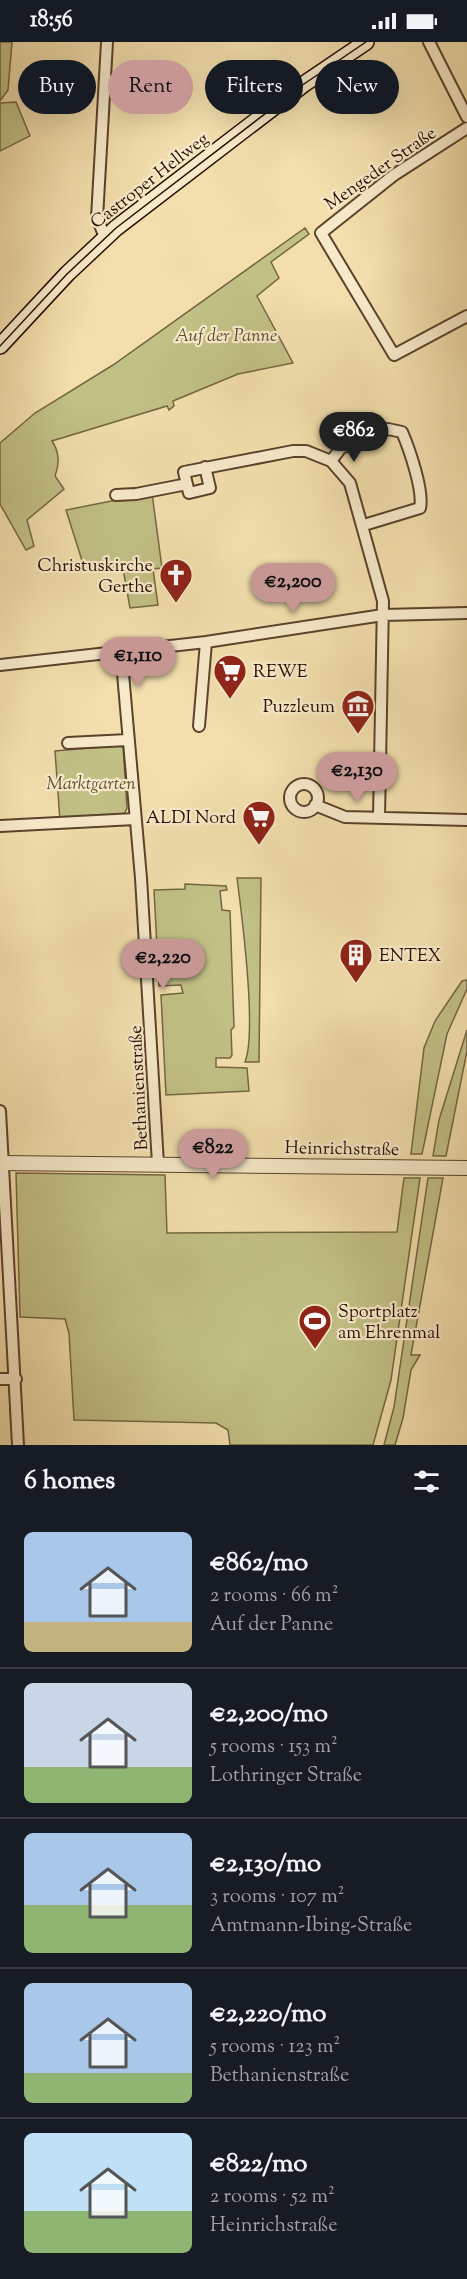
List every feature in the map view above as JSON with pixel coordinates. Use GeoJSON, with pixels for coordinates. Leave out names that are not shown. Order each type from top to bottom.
{"type":"FeatureCollection","features":[{"type":"Feature","properties":{"kind":"main road","name":"Castroper Hellweg"},"geometry":{"type":"LineString","coordinates":[[0,346],[105,237],[304,84],[366,42]]}},
{"type":"Feature","properties":{"kind":"street"},"geometry":{"type":"LineString","coordinates":[[105,237],[98,218],[107,42]]}},
{"type":"Feature","properties":{"kind":"street"},"geometry":{"type":"LineString","coordinates":[[429,42],[467,117]]}},
{"type":"Feature","properties":{"kind":"street","name":"Mengeder Straße"},"geometry":{"type":"LineString","coordinates":[[467,128],[394,175],[321,233],[394,355],[467,316]]}},
{"type":"Feature","properties":{"kind":"street"},"geometry":{"type":"LineString","coordinates":[[331,461],[341,448],[388,429],[402,432],[421,500],[420,508],[411,513],[364,525]]}},
{"type":"Feature","properties":{"kind":"street"},"geometry":{"type":"LineString","coordinates":[[205,467],[210,488],[189,493],[184,472],[205,467],[293,451],[306,451],[331,461],[350,483],[364,525],[383,601],[379,818]]}},
{"type":"Feature","properties":{"kind":"street"},"geometry":{"type":"LineString","coordinates":[[116,495],[136,494],[187,484]]}},
{"type":"Feature","properties":{"kind":"street"},"geometry":{"type":"LineString","coordinates":[[0,665],[206,642],[383,615],[467,613]]}},
{"type":"Feature","properties":{"kind":"street"},"geometry":{"type":"LineString","coordinates":[[199,726],[206,642]]}},
{"type":"Feature","properties":{"kind":"street","name":"Bethanienstraße"},"geometry":{"type":"LineString","coordinates":[[121,651],[146,938],[158,1164]]}},
{"type":"Feature","properties":{"kind":"street"},"geometry":{"type":"LineString","coordinates":[[68,743],[129,740]]}},
{"type":"Feature","properties":{"kind":"street"},"geometry":{"type":"LineString","coordinates":[[315,806],[345,817],[467,820]]}},
{"type":"Feature","properties":{"kind":"street"},"geometry":{"type":"LineString","coordinates":[[0,825],[135,819]]}},
{"type":"Feature","properties":{"kind":"street"},"geometry":{"type":"LineString","coordinates":[[0,1111],[18,1445]]}},
{"type":"Feature","properties":{"kind":"street","name":"Heinrichstraße"},"geometry":{"type":"LineString","coordinates":[[2,1163],[467,1168]]}},
{"type":"Feature","properties":{"kind":"street"},"geometry":{"type":"LineString","coordinates":[[0,1379],[16,1379]]}},
{"type":"Feature","properties":{"kind":"green space"},"geometry":{"type":"Polygon","coordinates":[[[0,42],[12,42],[8,90],[0,101],[0,42]]]}},
{"type":"Feature","properties":{"kind":"green space"},"geometry":{"type":"Polygon","coordinates":[[[16,102],[18,114],[21,114],[30,136],[0,151],[0,103],[16,102]]]}},
{"type":"Feature","properties":{"kind":"green space","name":"Auf der Panne"},"geometry":{"type":"Polygon","coordinates":[[[305,228],[309,234],[271,262],[279,278],[257,296],[293,363],[238,374],[173,401],[174,406],[169,410],[167,406],[52,441],[58,458],[55,476],[64,489],[27,520],[34,546],[26,550],[0,504],[0,443],[35,413],[113,365],[305,228]]]}},
{"type":"Feature","properties":{"kind":"green space"},"geometry":{"type":"Polygon","coordinates":[[[152,493],[162,568],[153,569],[158,605],[130,608],[123,569],[85,570],[66,510],[152,493]]]}},
{"type":"Feature","properties":{"kind":"green space","name":"Marktgarten"},"geometry":{"type":"Polygon","coordinates":[[[123,745],[127,808],[123,817],[60,821],[55,751],[123,745]]]}},
{"type":"Feature","properties":{"kind":"green space"},"geometry":{"type":"Polygon","coordinates":[[[237,878],[261,878],[259,1062],[245,1062],[250,1026],[249,1000],[237,878]]]}},
{"type":"Feature","properties":{"kind":"green space"},"geometry":{"type":"Polygon","coordinates":[[[185,884],[226,886],[227,890],[220,891],[222,910],[230,911],[234,1027],[231,1030],[232,1055],[230,1058],[216,1058],[216,1067],[247,1068],[249,1091],[166,1095],[161,995],[183,993],[181,985],[159,986],[154,890],[185,889],[185,884]]]}},
{"type":"Feature","properties":{"kind":"green space"},"geometry":{"type":"Polygon","coordinates":[[[467,980],[467,989],[447,1034],[422,1154],[411,1154],[424,1048],[435,1021],[462,981],[467,980]]]}},
{"type":"Feature","properties":{"kind":"green space"},"geometry":{"type":"Polygon","coordinates":[[[467,1030],[467,1051],[446,1156],[433,1156],[439,1120],[467,1030]]]}},
{"type":"Feature","properties":{"kind":"green space"},"geometry":{"type":"Polygon","coordinates":[[[16,1173],[165,1175],[167,1233],[397,1232],[404,1178],[420,1178],[391,1380],[373,1445],[230,1445],[228,1430],[216,1423],[74,1420],[69,1333],[65,1319],[20,1317],[16,1173]]]}},
{"type":"Feature","properties":{"kind":"green space"},"geometry":{"type":"Polygon","coordinates":[[[428,1178],[443,1178],[411,1355],[420,1355],[411,1370],[403,1418],[395,1445],[384,1445],[394,1407],[428,1178]]]}},
{"type":"Feature","properties":{"kind":"tram line"},"geometry":{"type":"LineString","coordinates":[[0,346],[67,274],[116,228],[304,84],[366,42]]}},
{"type":"Feature","properties":{"kind":"place","name":"Christuskirche Gerthe"},"geometry":{"type":"Point","coordinates":[176,604]}},
{"type":"Feature","properties":{"kind":"place","name":"REWE"},"geometry":{"type":"Point","coordinates":[230,700]}},
{"type":"Feature","properties":{"kind":"place","name":"Puzzleum"},"geometry":{"type":"Point","coordinates":[358,735]}},
{"type":"Feature","properties":{"kind":"place","name":"ALDI Nord"},"geometry":{"type":"Point","coordinates":[259,846]}},
{"type":"Feature","properties":{"kind":"place","name":"ENTEX"},"geometry":{"type":"Point","coordinates":[356,984]}},
{"type":"Feature","properties":{"kind":"place","name":"Sportplatz am Ehrenmal"},"geometry":{"type":"Point","coordinates":[315,1350]}}]}
